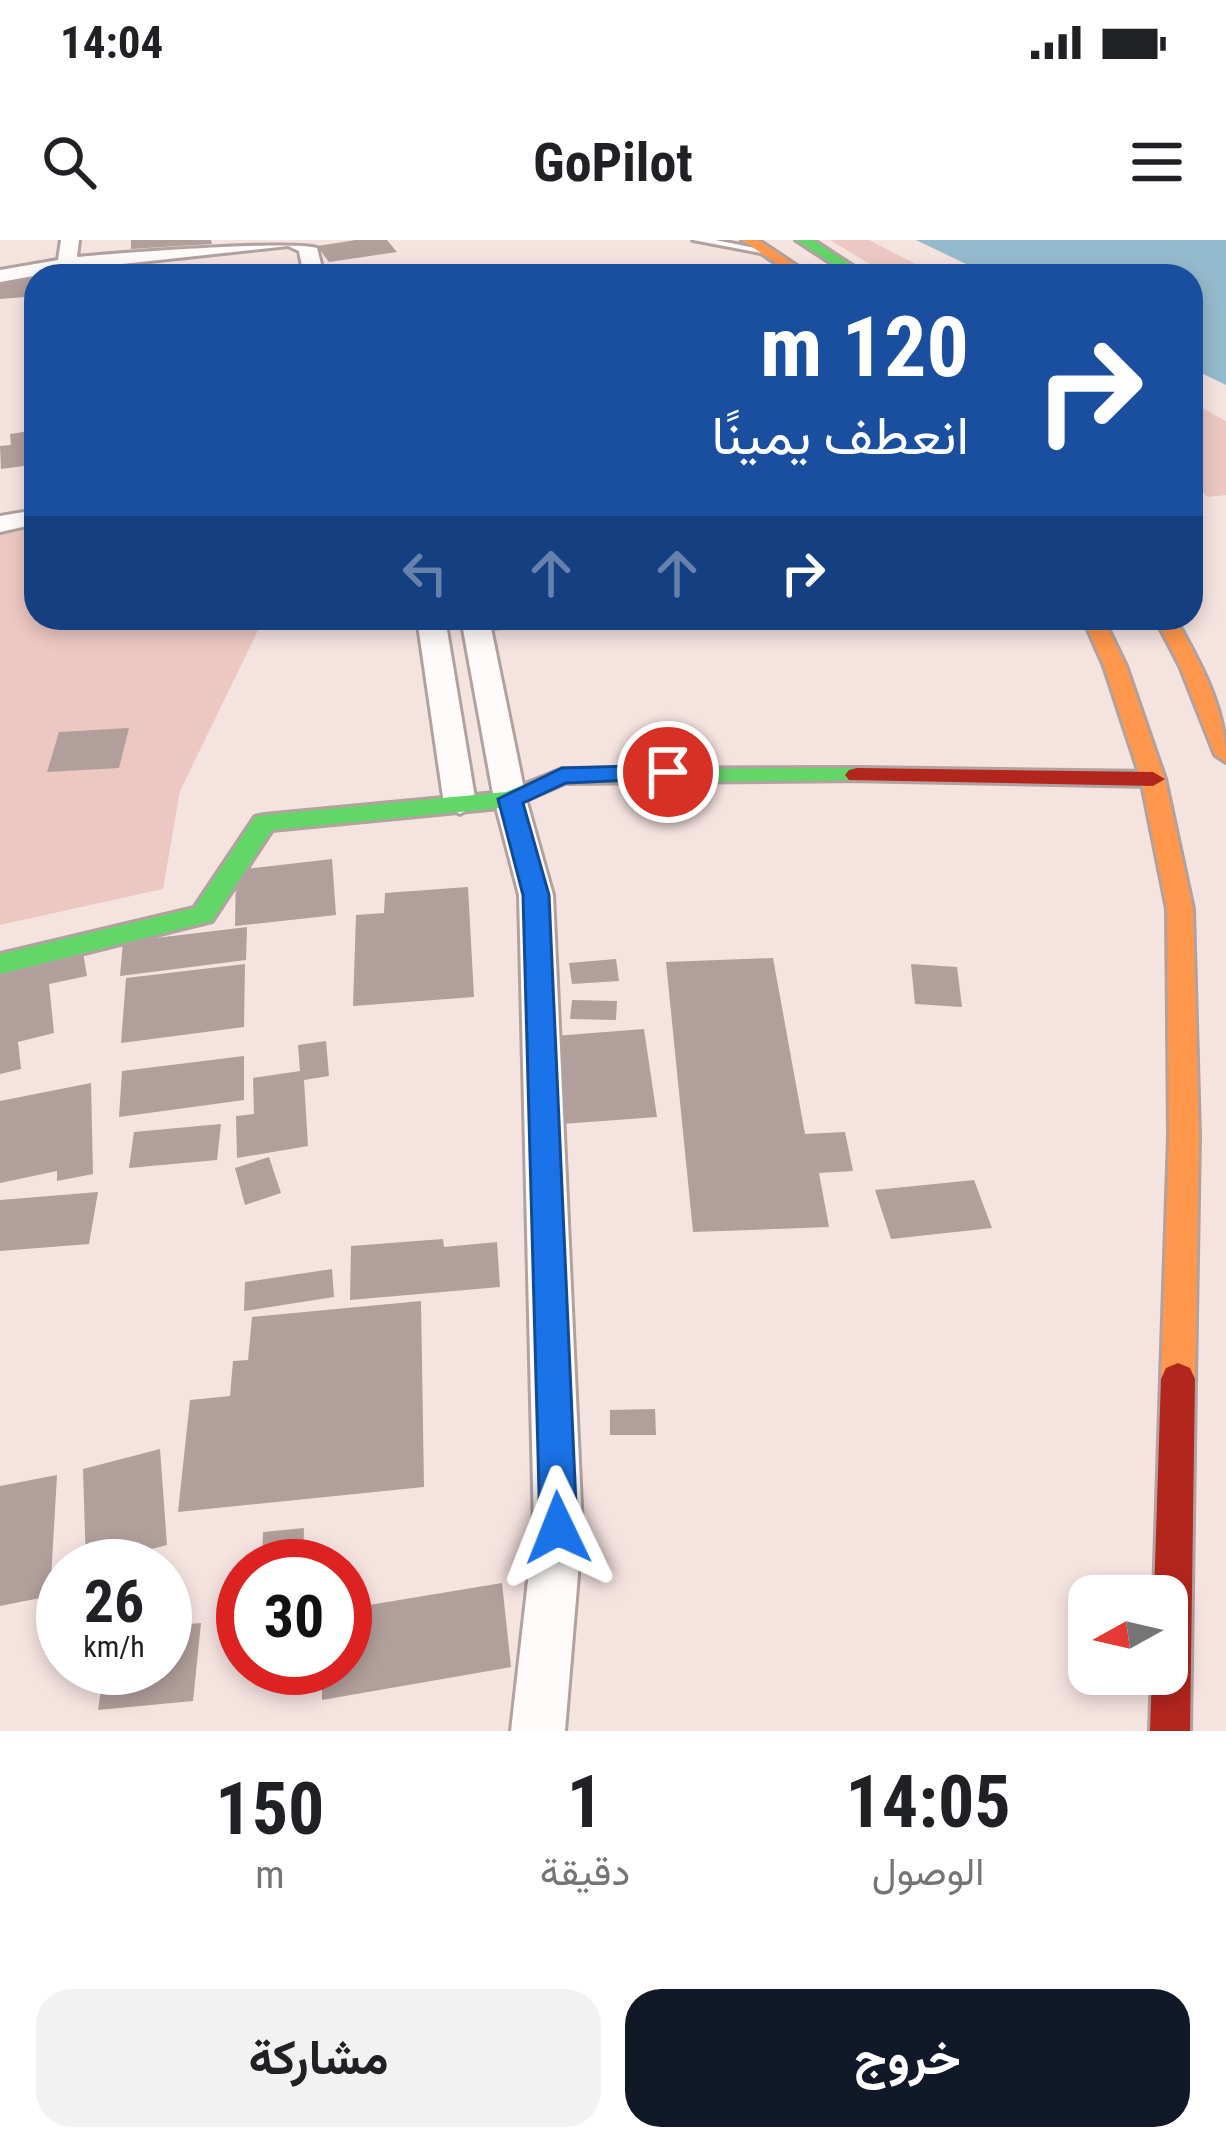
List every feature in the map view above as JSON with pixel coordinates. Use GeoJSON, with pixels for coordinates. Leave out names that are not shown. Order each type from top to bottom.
{"type":"FeatureCollection","features":[{"type":"Feature","properties":{"kind":"street"},"geometry":{"type":"LineString","coordinates":[[70,240],[67,264],[263,241],[302,243],[311,264]]}},
{"type":"Feature","properties":{"kind":"street"},"geometry":{"type":"LineString","coordinates":[[803,240],[842,264]]}},
{"type":"Feature","properties":{"kind":"street"},"geometry":{"type":"LineString","coordinates":[[757,246],[786,264]]}},
{"type":"Feature","properties":{"kind":"street"},"geometry":{"type":"LineString","coordinates":[[433,630],[460,804]]}},
{"type":"Feature","properties":{"kind":"street"},"geometry":{"type":"LineString","coordinates":[[477,630],[510,799],[536,895],[558,1528],[538,1731]]}},
{"type":"Feature","properties":{"kind":"street"},"geometry":{"type":"LineString","coordinates":[[1098,630],[1153,779],[1180,909],[1184,1136],[1170,1731]]}},
{"type":"Feature","properties":{"kind":"street"},"geometry":{"type":"LineString","coordinates":[[1172,630],[1226,755]]}},
{"type":"Feature","properties":{"kind":"street"},"geometry":{"type":"LineString","coordinates":[[502,756],[527,772],[562,776],[668,772],[1153,779]]}},
{"type":"Feature","properties":{"kind":"street"},"geometry":{"type":"LineString","coordinates":[[0,964],[203,915],[264,823],[510,799],[562,776]]}},
{"type":"Feature","properties":{"kind":"lane"},"geometry":{"type":"LineString","coordinates":[[698,240],[757,246]]}},
{"type":"Feature","properties":{"kind":"shaded area"},"geometry":{"type":"Polygon","coordinates":[[[830,240],[869,240],[916,264],[870,264],[830,240]]]}},
{"type":"Feature","properties":{"kind":"shaded area"},"geometry":{"type":"Polygon","coordinates":[[[1203,409],[1226,421],[1226,495],[1208,497],[1203,492],[1203,409]]]}},
{"type":"Feature","properties":{"kind":"shaded area"},"geometry":{"type":"Polygon","coordinates":[[[24,530],[24,630],[258,630],[180,791],[163,889],[0,925],[0,535],[24,530]]]}},
{"type":"Feature","properties":{"kind":"water"},"geometry":{"type":"Polygon","coordinates":[[[916,240],[1226,240],[1226,385],[1203,374],[1203,264],[966,264],[916,240]]]}},
{"type":"Feature","properties":{"kind":"building"},"geometry":{"type":"Polygon","coordinates":[[[131,240],[211,240],[212,244],[131,249],[131,240]]]}},
{"type":"Feature","properties":{"kind":"building"},"geometry":{"type":"Polygon","coordinates":[[[387,240],[397,252],[329,262],[317,246],[387,240]]]}},
{"type":"Feature","properties":{"kind":"building"},"geometry":{"type":"Polygon","coordinates":[[[24,279],[24,297],[0,299],[0,281],[24,279]]]}},
{"type":"Feature","properties":{"kind":"building"},"geometry":{"type":"Polygon","coordinates":[[[24,432],[24,466],[1,469],[0,446],[11,445],[10,434],[24,432]]]}},
{"type":"Feature","properties":{"kind":"building"},"geometry":{"type":"Polygon","coordinates":[[[129,728],[119,768],[47,772],[59,732],[129,728]]]}},
{"type":"Feature","properties":{"kind":"building"},"geometry":{"type":"Polygon","coordinates":[[[332,859],[336,915],[235,926],[236,870],[332,859]]]}},
{"type":"Feature","properties":{"kind":"building"},"geometry":{"type":"Polygon","coordinates":[[[468,887],[474,997],[353,1006],[356,915],[384,913],[385,893],[468,887]]]}},
{"type":"Feature","properties":{"kind":"building"},"geometry":{"type":"Polygon","coordinates":[[[247,927],[246,960],[120,976],[123,942],[247,927]]]}},
{"type":"Feature","properties":{"kind":"building"},"geometry":{"type":"Polygon","coordinates":[[[83,952],[87,976],[49,984],[54,1033],[18,1042],[21,1069],[0,1074],[0,971],[83,952]]]}},
{"type":"Feature","properties":{"kind":"building"},"geometry":{"type":"Polygon","coordinates":[[[773,958],[805,1134],[845,1132],[853,1171],[819,1173],[829,1227],[693,1232],[666,962],[773,958]]]}},
{"type":"Feature","properties":{"kind":"building"},"geometry":{"type":"Polygon","coordinates":[[[616,959],[619,981],[572,984],[569,963],[616,959]]]}},
{"type":"Feature","properties":{"kind":"building"},"geometry":{"type":"Polygon","coordinates":[[[245,964],[244,1027],[121,1043],[126,978],[245,964]]]}},
{"type":"Feature","properties":{"kind":"building"},"geometry":{"type":"Polygon","coordinates":[[[911,964],[957,967],[962,1007],[915,1004],[911,964]]]}},
{"type":"Feature","properties":{"kind":"building"},"geometry":{"type":"Polygon","coordinates":[[[572,1000],[617,1001],[616,1020],[570,1019],[572,1000]]]}},
{"type":"Feature","properties":{"kind":"building"},"geometry":{"type":"Polygon","coordinates":[[[644,1029],[657,1117],[562,1124],[554,1036],[644,1029]]]}},
{"type":"Feature","properties":{"kind":"building"},"geometry":{"type":"Polygon","coordinates":[[[326,1041],[329,1076],[304,1080],[308,1146],[237,1158],[236,1116],[254,1114],[253,1078],[300,1071],[298,1045],[326,1041]]]}},
{"type":"Feature","properties":{"kind":"building"},"geometry":{"type":"Polygon","coordinates":[[[244,1056],[244,1100],[119,1117],[122,1071],[244,1056]]]}},
{"type":"Feature","properties":{"kind":"building"},"geometry":{"type":"Polygon","coordinates":[[[91,1083],[93,1174],[57,1181],[57,1171],[0,1183],[0,1101],[91,1083]]]}},
{"type":"Feature","properties":{"kind":"building"},"geometry":{"type":"Polygon","coordinates":[[[221,1124],[217,1160],[129,1168],[134,1132],[221,1124]]]}},
{"type":"Feature","properties":{"kind":"building"},"geometry":{"type":"Polygon","coordinates":[[[269,1157],[281,1193],[245,1205],[235,1168],[269,1157]]]}},
{"type":"Feature","properties":{"kind":"building"},"geometry":{"type":"Polygon","coordinates":[[[974,1180],[992,1228],[891,1239],[875,1190],[974,1180]]]}},
{"type":"Feature","properties":{"kind":"building"},"geometry":{"type":"Polygon","coordinates":[[[98,1192],[89,1244],[0,1251],[0,1200],[98,1192]]]}},
{"type":"Feature","properties":{"kind":"building"},"geometry":{"type":"Polygon","coordinates":[[[443,1239],[444,1247],[497,1242],[500,1287],[350,1300],[351,1246],[443,1239]]]}},
{"type":"Feature","properties":{"kind":"building"},"geometry":{"type":"Polygon","coordinates":[[[332,1269],[334,1297],[244,1311],[245,1282],[332,1269]]]}},
{"type":"Feature","properties":{"kind":"building"},"geometry":{"type":"Polygon","coordinates":[[[421,1301],[424,1487],[178,1512],[190,1400],[230,1396],[233,1361],[248,1360],[252,1317],[421,1301]]]}},
{"type":"Feature","properties":{"kind":"building"},"geometry":{"type":"Polygon","coordinates":[[[655,1409],[656,1435],[610,1435],[610,1410],[655,1409]]]}},
{"type":"Feature","properties":{"kind":"building"},"geometry":{"type":"Polygon","coordinates":[[[160,1449],[167,1539],[85,1539],[83,1469],[160,1449]]]}},
{"type":"Feature","properties":{"kind":"building"},"geometry":{"type":"Polygon","coordinates":[[[57,1475],[53,1539],[36,1539],[36,1599],[0,1606],[0,1486],[57,1475]]]}},
{"type":"Feature","properties":{"kind":"building"},"geometry":{"type":"Polygon","coordinates":[[[304,1528],[304,1539],[263,1539],[263,1532],[304,1528]]]}},
{"type":"Feature","properties":{"kind":"building"},"geometry":{"type":"Polygon","coordinates":[[[502,1583],[511,1667],[372,1691],[372,1605],[502,1583]]]}},
{"type":"Feature","properties":{"kind":"building"},"geometry":{"type":"Polygon","coordinates":[[[201,1623],[193,1701],[98,1710],[100,1695],[192,1695],[192,1624],[201,1623]]]}},
{"type":"Feature","properties":{"kind":"traffic: fast"},"geometry":{"type":"LineString","coordinates":[[803,240],[842,264]]}},
{"type":"Feature","properties":{"kind":"traffic: fast"},"geometry":{"type":"LineString","coordinates":[[0,964],[203,915],[264,823],[510,799],[562,776],[857,775]]}},
{"type":"Feature","properties":{"kind":"traffic: slow"},"geometry":{"type":"LineString","coordinates":[[749,240],[786,264]]}},
{"type":"Feature","properties":{"kind":"traffic: slow"},"geometry":{"type":"LineString","coordinates":[[1098,630],[1153,779],[1180,909],[1184,1136],[1178,1379]]}},
{"type":"Feature","properties":{"kind":"traffic: slow"},"geometry":{"type":"LineString","coordinates":[[1172,630],[1226,755]]}},
{"type":"Feature","properties":{"kind":"traffic: jam"},"geometry":{"type":"LineString","coordinates":[[857,775],[1153,779]]}},
{"type":"Feature","properties":{"kind":"traffic: jam"},"geometry":{"type":"LineString","coordinates":[[1170,1731],[1178,1379]]}},
{"type":"Feature","properties":{"kind":"route"},"geometry":{"type":"LineString","coordinates":[[558,1528],[536,895],[510,799],[562,776],[668,772]]}}]}
